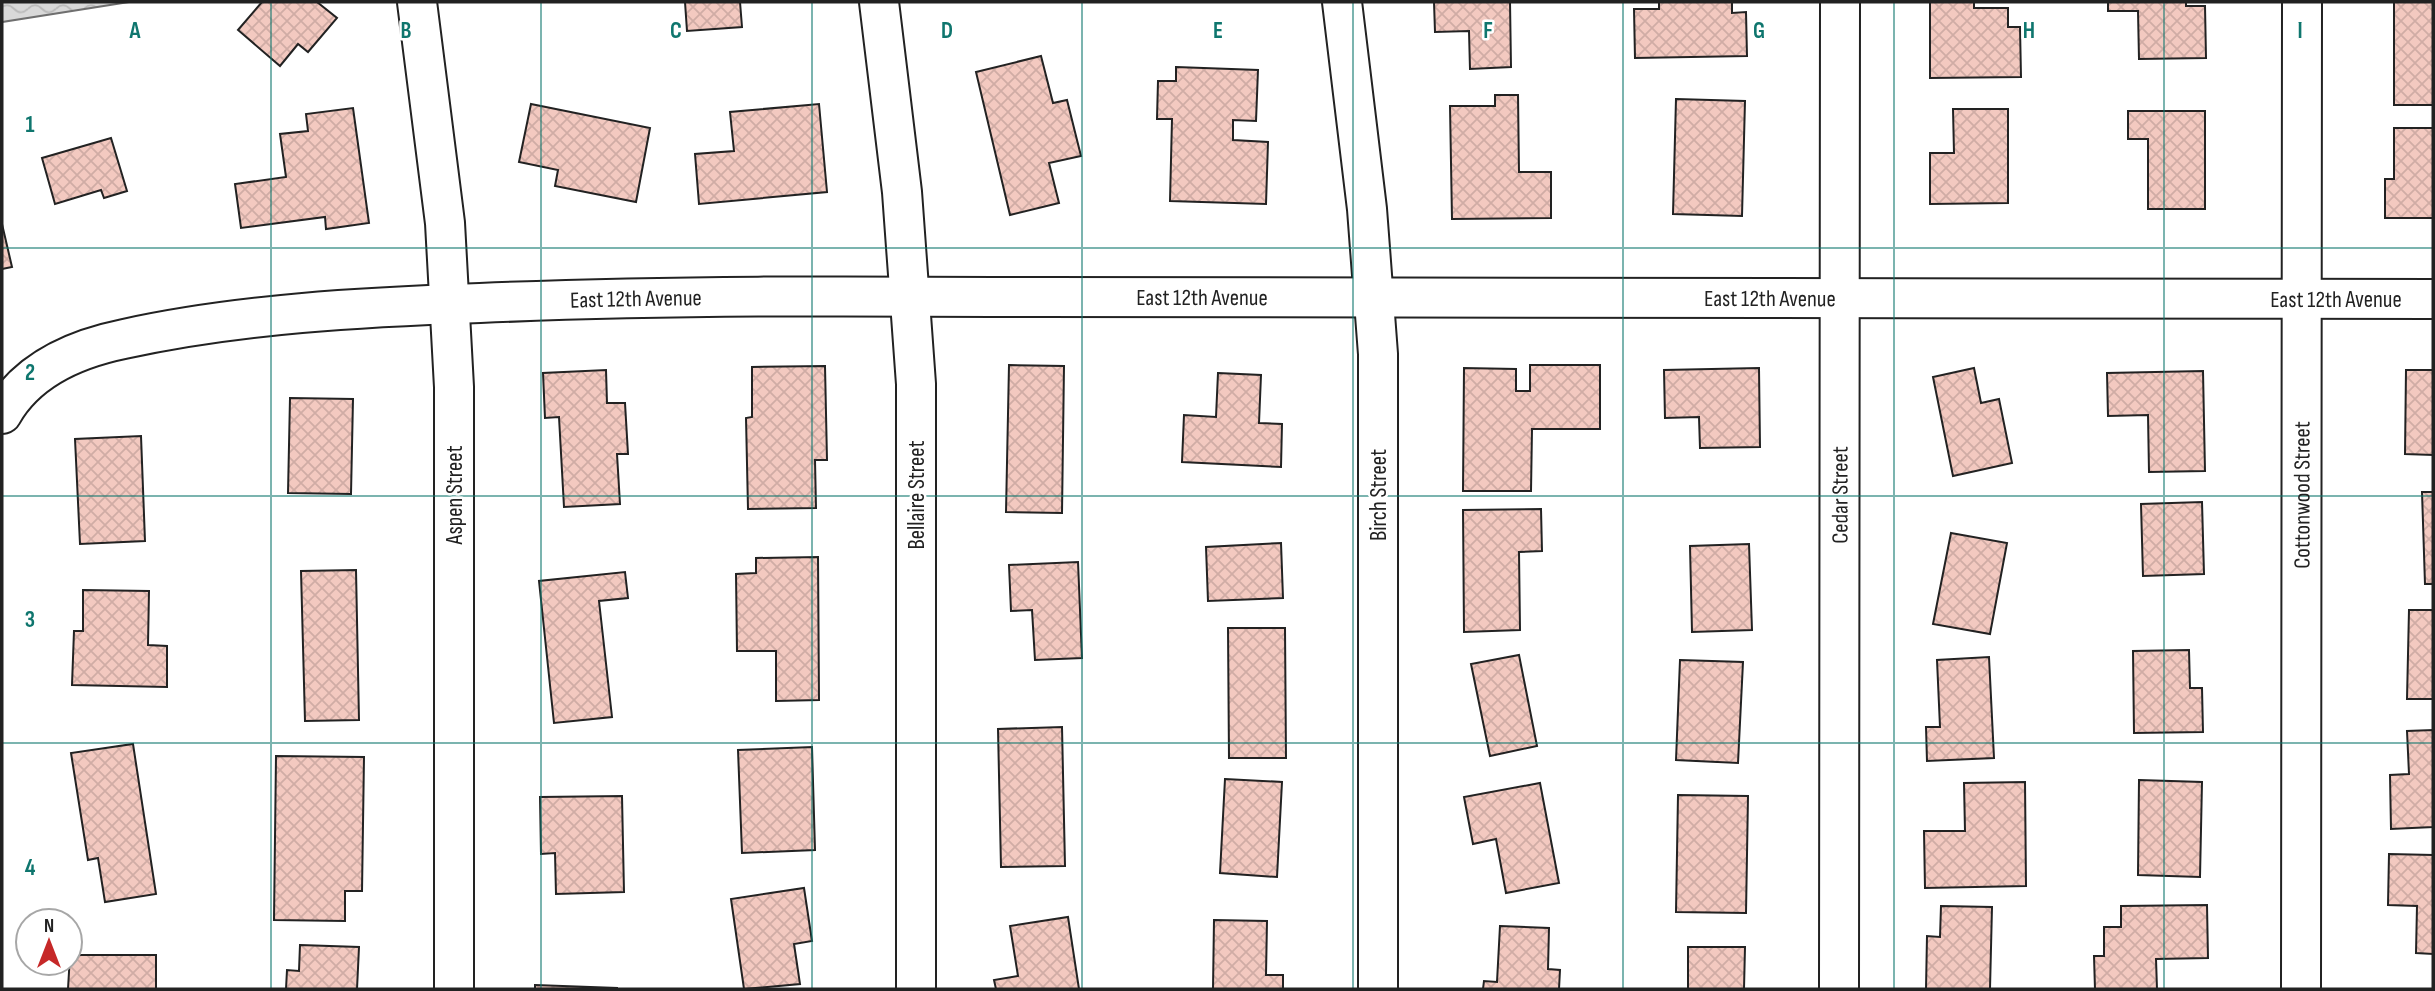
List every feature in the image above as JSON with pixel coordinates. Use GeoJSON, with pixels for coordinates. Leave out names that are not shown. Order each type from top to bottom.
{"type":"FeatureCollection","features":[{"type":"Feature","properties":{"kind":"street","name":"Aspen Street"},"geometry":{"type":"LineString","coordinates":[[417,2],[445,223],[454,387],[454,989]]}},
{"type":"Feature","properties":{"kind":"street","name":"Bellaire Street"},"geometry":{"type":"LineString","coordinates":[[879,2],[902,192],[916,384],[916,989]]}},
{"type":"Feature","properties":{"kind":"street","name":"Birch Street"},"geometry":{"type":"LineString","coordinates":[[1342,2],[1367,209],[1378,354],[1378,989]]}},
{"type":"Feature","properties":{"kind":"street","name":"Cedar Street"},"geometry":{"type":"LineString","coordinates":[[1839,989],[1840,2]]}},
{"type":"Feature","properties":{"kind":"street","name":"Cottonwood Street"},"geometry":{"type":"LineString","coordinates":[[2301,989],[2302,2]]}},
{"type":"Feature","properties":{"kind":"street","name":"East 12th Avenue"},"geometry":{"type":"LineString","coordinates":[[2,414],[28,381],[52,363],[121,339],[192,327],[386,306],[571,299],[909,296],[2433,299]]}},
{"type":"Feature","properties":{"kind":"water"},"geometry":{"type":"Polygon","coordinates":[[[2,2],[129,2],[2,22],[2,2]]]}},
{"type":"Feature","properties":{"kind":"building"},"geometry":{"type":"Polygon","coordinates":[[[262,2],[317,2],[337,18],[308,52],[298,44],[280,66],[238,30],[262,2]]]}},
{"type":"Feature","properties":{"kind":"building"},"geometry":{"type":"Polygon","coordinates":[[[685,2],[740,2],[742,27],[687,31],[685,2]]]}},
{"type":"Feature","properties":{"kind":"building"},"geometry":{"type":"Polygon","coordinates":[[[1434,2],[1510,2],[1511,67],[1470,69],[1469,31],[1435,32],[1434,2]]]}},
{"type":"Feature","properties":{"kind":"building"},"geometry":{"type":"Polygon","coordinates":[[[1659,2],[1732,2],[1732,13],[1746,12],[1747,56],[1635,58],[1634,9],[1659,9],[1659,2]]]}},
{"type":"Feature","properties":{"kind":"building"},"geometry":{"type":"Polygon","coordinates":[[[1930,2],[1974,2],[1974,8],[2008,8],[2008,27],[2020,27],[2021,77],[1930,78],[1930,2]]]}},
{"type":"Feature","properties":{"kind":"building"},"geometry":{"type":"Polygon","coordinates":[[[2108,2],[2186,2],[2186,6],[2205,6],[2206,58],[2139,59],[2138,11],[2108,11],[2108,2]]]}},
{"type":"Feature","properties":{"kind":"building"},"geometry":{"type":"Polygon","coordinates":[[[2394,2],[2433,2],[2433,105],[2394,105],[2394,2]]]}},
{"type":"Feature","properties":{"kind":"building"},"geometry":{"type":"Polygon","coordinates":[[[1041,56],[1053,103],[1067,100],[1081,156],[1049,163],[1059,203],[1010,215],[976,72],[1041,56]]]}},
{"type":"Feature","properties":{"kind":"building"},"geometry":{"type":"Polygon","coordinates":[[[1176,67],[1258,70],[1256,121],[1233,120],[1233,140],[1268,142],[1266,204],[1170,201],[1172,119],[1157,119],[1158,81],[1176,81],[1176,67]]]}},
{"type":"Feature","properties":{"kind":"building"},"geometry":{"type":"Polygon","coordinates":[[[1495,95],[1518,95],[1519,172],[1551,172],[1551,218],[1452,219],[1450,106],[1495,106],[1495,95]]]}},
{"type":"Feature","properties":{"kind":"building"},"geometry":{"type":"Polygon","coordinates":[[[1676,99],[1745,101],[1742,216],[1673,214],[1676,99]]]}},
{"type":"Feature","properties":{"kind":"building"},"geometry":{"type":"Polygon","coordinates":[[[531,104],[650,128],[636,202],[555,186],[558,170],[519,162],[531,104]]]}},
{"type":"Feature","properties":{"kind":"building"},"geometry":{"type":"Polygon","coordinates":[[[819,104],[827,192],[699,204],[695,154],[734,151],[730,112],[819,104]]]}},
{"type":"Feature","properties":{"kind":"building"},"geometry":{"type":"Polygon","coordinates":[[[353,108],[369,223],[326,229],[325,217],[241,228],[235,184],[286,177],[280,134],[308,131],[306,114],[353,108]]]}},
{"type":"Feature","properties":{"kind":"building"},"geometry":{"type":"Polygon","coordinates":[[[1953,109],[2008,109],[2008,203],[1930,204],[1930,153],[1954,153],[1953,109]]]}},
{"type":"Feature","properties":{"kind":"building"},"geometry":{"type":"Polygon","coordinates":[[[2128,111],[2205,111],[2205,209],[2148,209],[2148,139],[2128,139],[2128,111]]]}},
{"type":"Feature","properties":{"kind":"building"},"geometry":{"type":"Polygon","coordinates":[[[2394,128],[2433,128],[2433,218],[2385,218],[2385,179],[2394,179],[2394,128]]]}},
{"type":"Feature","properties":{"kind":"building"},"geometry":{"type":"Polygon","coordinates":[[[111,138],[127,191],[104,198],[101,190],[55,204],[42,158],[111,138]]]}},
{"type":"Feature","properties":{"kind":"building"},"geometry":{"type":"Polygon","coordinates":[[[2,224],[12,267],[2,269],[2,224]]]}},
{"type":"Feature","properties":{"kind":"building"},"geometry":{"type":"Polygon","coordinates":[[[1009,365],[1064,366],[1062,513],[1006,512],[1009,365]]]}},
{"type":"Feature","properties":{"kind":"building"},"geometry":{"type":"Polygon","coordinates":[[[1530,365],[1600,365],[1600,429],[1532,429],[1531,491],[1463,491],[1464,368],[1516,369],[1516,391],[1530,391],[1530,365]]]}},
{"type":"Feature","properties":{"kind":"building"},"geometry":{"type":"Polygon","coordinates":[[[825,366],[827,460],[815,460],[816,508],[748,509],[746,418],[752,417],[752,367],[825,366]]]}},
{"type":"Feature","properties":{"kind":"building"},"geometry":{"type":"Polygon","coordinates":[[[1759,368],[1760,447],[1700,448],[1699,417],[1665,418],[1664,370],[1759,368]]]}},
{"type":"Feature","properties":{"kind":"building"},"geometry":{"type":"Polygon","coordinates":[[[1974,368],[1981,403],[1999,399],[2012,463],[1953,476],[1933,377],[1974,368]]]}},
{"type":"Feature","properties":{"kind":"building"},"geometry":{"type":"Polygon","coordinates":[[[606,370],[607,403],[625,403],[628,454],[617,454],[620,504],[564,507],[559,417],[545,418],[543,373],[606,370]]]}},
{"type":"Feature","properties":{"kind":"building"},"geometry":{"type":"Polygon","coordinates":[[[2406,370],[2433,370],[2433,455],[2405,454],[2406,370]]]}},
{"type":"Feature","properties":{"kind":"building"},"geometry":{"type":"Polygon","coordinates":[[[2203,371],[2205,471],[2149,472],[2148,415],[2108,416],[2107,373],[2203,371]]]}},
{"type":"Feature","properties":{"kind":"building"},"geometry":{"type":"Polygon","coordinates":[[[1218,373],[1261,375],[1259,423],[1282,424],[1281,467],[1182,462],[1184,415],[1216,417],[1218,373]]]}},
{"type":"Feature","properties":{"kind":"building"},"geometry":{"type":"Polygon","coordinates":[[[290,398],[353,399],[351,494],[288,493],[290,398]]]}},
{"type":"Feature","properties":{"kind":"building"},"geometry":{"type":"Polygon","coordinates":[[[141,436],[145,541],[80,544],[75,439],[141,436]]]}},
{"type":"Feature","properties":{"kind":"building"},"geometry":{"type":"Polygon","coordinates":[[[2422,492],[2433,492],[2433,584],[2425,584],[2422,492]]]}},
{"type":"Feature","properties":{"kind":"building"},"geometry":{"type":"Polygon","coordinates":[[[2202,502],[2204,574],[2143,576],[2141,504],[2202,502]]]}},
{"type":"Feature","properties":{"kind":"building"},"geometry":{"type":"Polygon","coordinates":[[[1541,509],[1542,551],[1519,552],[1520,630],[1464,632],[1463,510],[1541,509]]]}},
{"type":"Feature","properties":{"kind":"building"},"geometry":{"type":"Polygon","coordinates":[[[1951,533],[2007,543],[1990,634],[1933,624],[1951,533]]]}},
{"type":"Feature","properties":{"kind":"building"},"geometry":{"type":"Polygon","coordinates":[[[1281,543],[1283,598],[1208,601],[1206,547],[1281,543]]]}},
{"type":"Feature","properties":{"kind":"building"},"geometry":{"type":"Polygon","coordinates":[[[1749,544],[1752,630],[1692,632],[1690,546],[1749,544]]]}},
{"type":"Feature","properties":{"kind":"building"},"geometry":{"type":"Polygon","coordinates":[[[818,557],[819,700],[776,701],[776,651],[737,651],[736,574],[756,573],[756,558],[818,557]]]}},
{"type":"Feature","properties":{"kind":"building"},"geometry":{"type":"Polygon","coordinates":[[[1078,562],[1082,658],[1035,660],[1032,610],[1011,611],[1009,565],[1078,562]]]}},
{"type":"Feature","properties":{"kind":"building"},"geometry":{"type":"Polygon","coordinates":[[[356,570],[359,720],[305,721],[301,571],[356,570]]]}},
{"type":"Feature","properties":{"kind":"building"},"geometry":{"type":"Polygon","coordinates":[[[625,572],[628,598],[599,601],[612,717],[554,723],[539,581],[625,572]]]}},
{"type":"Feature","properties":{"kind":"building"},"geometry":{"type":"Polygon","coordinates":[[[83,590],[149,591],[148,645],[167,646],[167,687],[72,685],[74,631],[83,631],[83,590]]]}},
{"type":"Feature","properties":{"kind":"building"},"geometry":{"type":"Polygon","coordinates":[[[2409,610],[2433,610],[2433,699],[2407,699],[2409,610]]]}},
{"type":"Feature","properties":{"kind":"building"},"geometry":{"type":"Polygon","coordinates":[[[1228,628],[1285,628],[1286,758],[1229,758],[1228,628]]]}},
{"type":"Feature","properties":{"kind":"building"},"geometry":{"type":"Polygon","coordinates":[[[2189,650],[2190,688],[2202,688],[2203,732],[2134,733],[2133,651],[2189,650]]]}},
{"type":"Feature","properties":{"kind":"building"},"geometry":{"type":"Polygon","coordinates":[[[1519,655],[1537,746],[1490,756],[1471,664],[1519,655]]]}},
{"type":"Feature","properties":{"kind":"building"},"geometry":{"type":"Polygon","coordinates":[[[1989,657],[1994,758],[1927,761],[1926,727],[1940,727],[1937,660],[1989,657]]]}},
{"type":"Feature","properties":{"kind":"building"},"geometry":{"type":"Polygon","coordinates":[[[1680,660],[1743,662],[1738,763],[1676,760],[1680,660]]]}},
{"type":"Feature","properties":{"kind":"building"},"geometry":{"type":"Polygon","coordinates":[[[1062,727],[1065,866],[1001,867],[998,729],[1062,727]]]}},
{"type":"Feature","properties":{"kind":"building"},"geometry":{"type":"Polygon","coordinates":[[[2433,730],[2433,827],[2391,829],[2390,775],[2409,774],[2407,731],[2433,730]]]}},
{"type":"Feature","properties":{"kind":"building"},"geometry":{"type":"Polygon","coordinates":[[[133,744],[156,894],[105,902],[98,858],[88,860],[71,753],[133,744]]]}},
{"type":"Feature","properties":{"kind":"building"},"geometry":{"type":"Polygon","coordinates":[[[812,747],[815,850],[742,853],[738,750],[812,747]]]}},
{"type":"Feature","properties":{"kind":"building"},"geometry":{"type":"Polygon","coordinates":[[[276,756],[364,757],[362,891],[345,891],[345,921],[274,920],[276,756]]]}},
{"type":"Feature","properties":{"kind":"building"},"geometry":{"type":"Polygon","coordinates":[[[1225,779],[1282,782],[1277,877],[1220,873],[1225,779]]]}},
{"type":"Feature","properties":{"kind":"building"},"geometry":{"type":"Polygon","coordinates":[[[2139,780],[2202,782],[2200,877],[2138,875],[2139,780]]]}},
{"type":"Feature","properties":{"kind":"building"},"geometry":{"type":"Polygon","coordinates":[[[2025,782],[2026,886],[1925,888],[1924,831],[1965,831],[1964,783],[2025,782]]]}},
{"type":"Feature","properties":{"kind":"building"},"geometry":{"type":"Polygon","coordinates":[[[1540,783],[1559,883],[1506,893],[1496,839],[1473,844],[1464,797],[1540,783]]]}},
{"type":"Feature","properties":{"kind":"building"},"geometry":{"type":"Polygon","coordinates":[[[1678,795],[1748,796],[1746,913],[1676,912],[1678,795]]]}},
{"type":"Feature","properties":{"kind":"building"},"geometry":{"type":"Polygon","coordinates":[[[622,796],[624,892],[556,894],[555,853],[541,854],[540,797],[622,796]]]}},
{"type":"Feature","properties":{"kind":"building"},"geometry":{"type":"Polygon","coordinates":[[[2389,854],[2433,855],[2433,954],[2416,953],[2417,906],[2388,905],[2389,854]]]}},
{"type":"Feature","properties":{"kind":"building"},"geometry":{"type":"Polygon","coordinates":[[[804,888],[812,941],[794,944],[800,984],[744,989],[731,899],[804,888]]]}},
{"type":"Feature","properties":{"kind":"building"},"geometry":{"type":"Polygon","coordinates":[[[2207,905],[2208,958],[2156,959],[2157,989],[2095,989],[2094,956],[2104,956],[2104,927],[2121,927],[2121,906],[2207,905]]]}},
{"type":"Feature","properties":{"kind":"building"},"geometry":{"type":"Polygon","coordinates":[[[1941,906],[1992,907],[1990,989],[1926,989],[1927,936],[1940,937],[1941,906]]]}},
{"type":"Feature","properties":{"kind":"building"},"geometry":{"type":"Polygon","coordinates":[[[1068,917],[1079,989],[996,989],[994,980],[1018,976],[1010,926],[1068,917]]]}},
{"type":"Feature","properties":{"kind":"building"},"geometry":{"type":"Polygon","coordinates":[[[1214,920],[1267,921],[1266,975],[1283,975],[1283,989],[1213,989],[1214,920]]]}},
{"type":"Feature","properties":{"kind":"building"},"geometry":{"type":"Polygon","coordinates":[[[1500,926],[1549,928],[1548,969],[1560,970],[1559,989],[1483,989],[1484,981],[1497,982],[1500,926]]]}},
{"type":"Feature","properties":{"kind":"building"},"geometry":{"type":"Polygon","coordinates":[[[300,945],[359,947],[357,989],[286,989],[287,970],[299,971],[300,945]]]}},
{"type":"Feature","properties":{"kind":"building"},"geometry":{"type":"Polygon","coordinates":[[[1688,947],[1745,947],[1744,989],[1688,989],[1688,947]]]}},
{"type":"Feature","properties":{"kind":"building"},"geometry":{"type":"Polygon","coordinates":[[[84,955],[156,955],[156,989],[68,989],[69,977],[84,977],[84,955]]]}},
{"type":"Feature","properties":{"kind":"building"},"geometry":{"type":"Polygon","coordinates":[[[535,985],[618,988],[535,989],[535,985]]]}}]}
